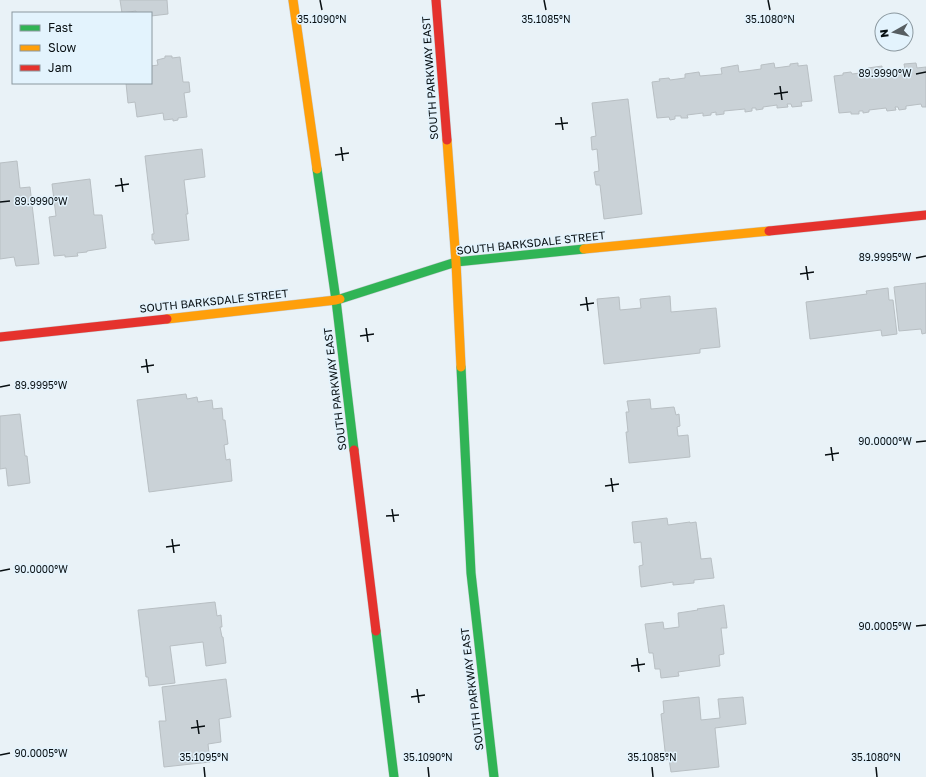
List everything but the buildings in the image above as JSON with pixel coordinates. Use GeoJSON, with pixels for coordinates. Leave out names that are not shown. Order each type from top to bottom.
{"type":"FeatureCollection","features":[{"type":"Feature","properties":{"kind":"main road","name":"SOUTH PARKWAY EAST"},"geometry":{"type":"LineString","coordinates":[[293,0],[336,300],[394,777]]}},
{"type":"Feature","properties":{"kind":"main road","name":"SOUTH PARKWAY EAST"},"geometry":{"type":"LineString","coordinates":[[436,0],[456,262],[470,573],[494,777]]}},
{"type":"Feature","properties":{"kind":"main road","name":"SOUTH BARKSDALE STREET"},"geometry":{"type":"LineString","coordinates":[[0,337],[336,300],[456,262],[926,215]]}},
{"type":"Feature","properties":{"kind":"traffic: fast"},"geometry":{"type":"LineString","coordinates":[[317,169],[336,300],[354,450]]}},
{"type":"Feature","properties":{"kind":"traffic: fast"},"geometry":{"type":"LineString","coordinates":[[340,299],[456,262],[584,249]]}},
{"type":"Feature","properties":{"kind":"traffic: fast"},"geometry":{"type":"LineString","coordinates":[[461,367],[471,573],[494,777]]}},
{"type":"Feature","properties":{"kind":"traffic: fast"},"geometry":{"type":"LineString","coordinates":[[376,631],[394,777]]}},
{"type":"Feature","properties":{"kind":"traffic: slow"},"geometry":{"type":"LineString","coordinates":[[293,0],[317,169]]}},
{"type":"Feature","properties":{"kind":"traffic: slow"},"geometry":{"type":"LineString","coordinates":[[447,140],[456,262],[461,367]]}},
{"type":"Feature","properties":{"kind":"traffic: slow"},"geometry":{"type":"LineString","coordinates":[[584,249],[769,231]]}},
{"type":"Feature","properties":{"kind":"traffic: slow"},"geometry":{"type":"LineString","coordinates":[[167,319],[340,299]]}},
{"type":"Feature","properties":{"kind":"traffic: jam"},"geometry":{"type":"LineString","coordinates":[[436,0],[447,140]]}},
{"type":"Feature","properties":{"kind":"traffic: jam"},"geometry":{"type":"LineString","coordinates":[[769,231],[926,215]]}},
{"type":"Feature","properties":{"kind":"traffic: jam"},"geometry":{"type":"LineString","coordinates":[[0,337],[167,319]]}},
{"type":"Feature","properties":{"kind":"traffic: jam"},"geometry":{"type":"LineString","coordinates":[[354,450],[376,631]]}}]}
